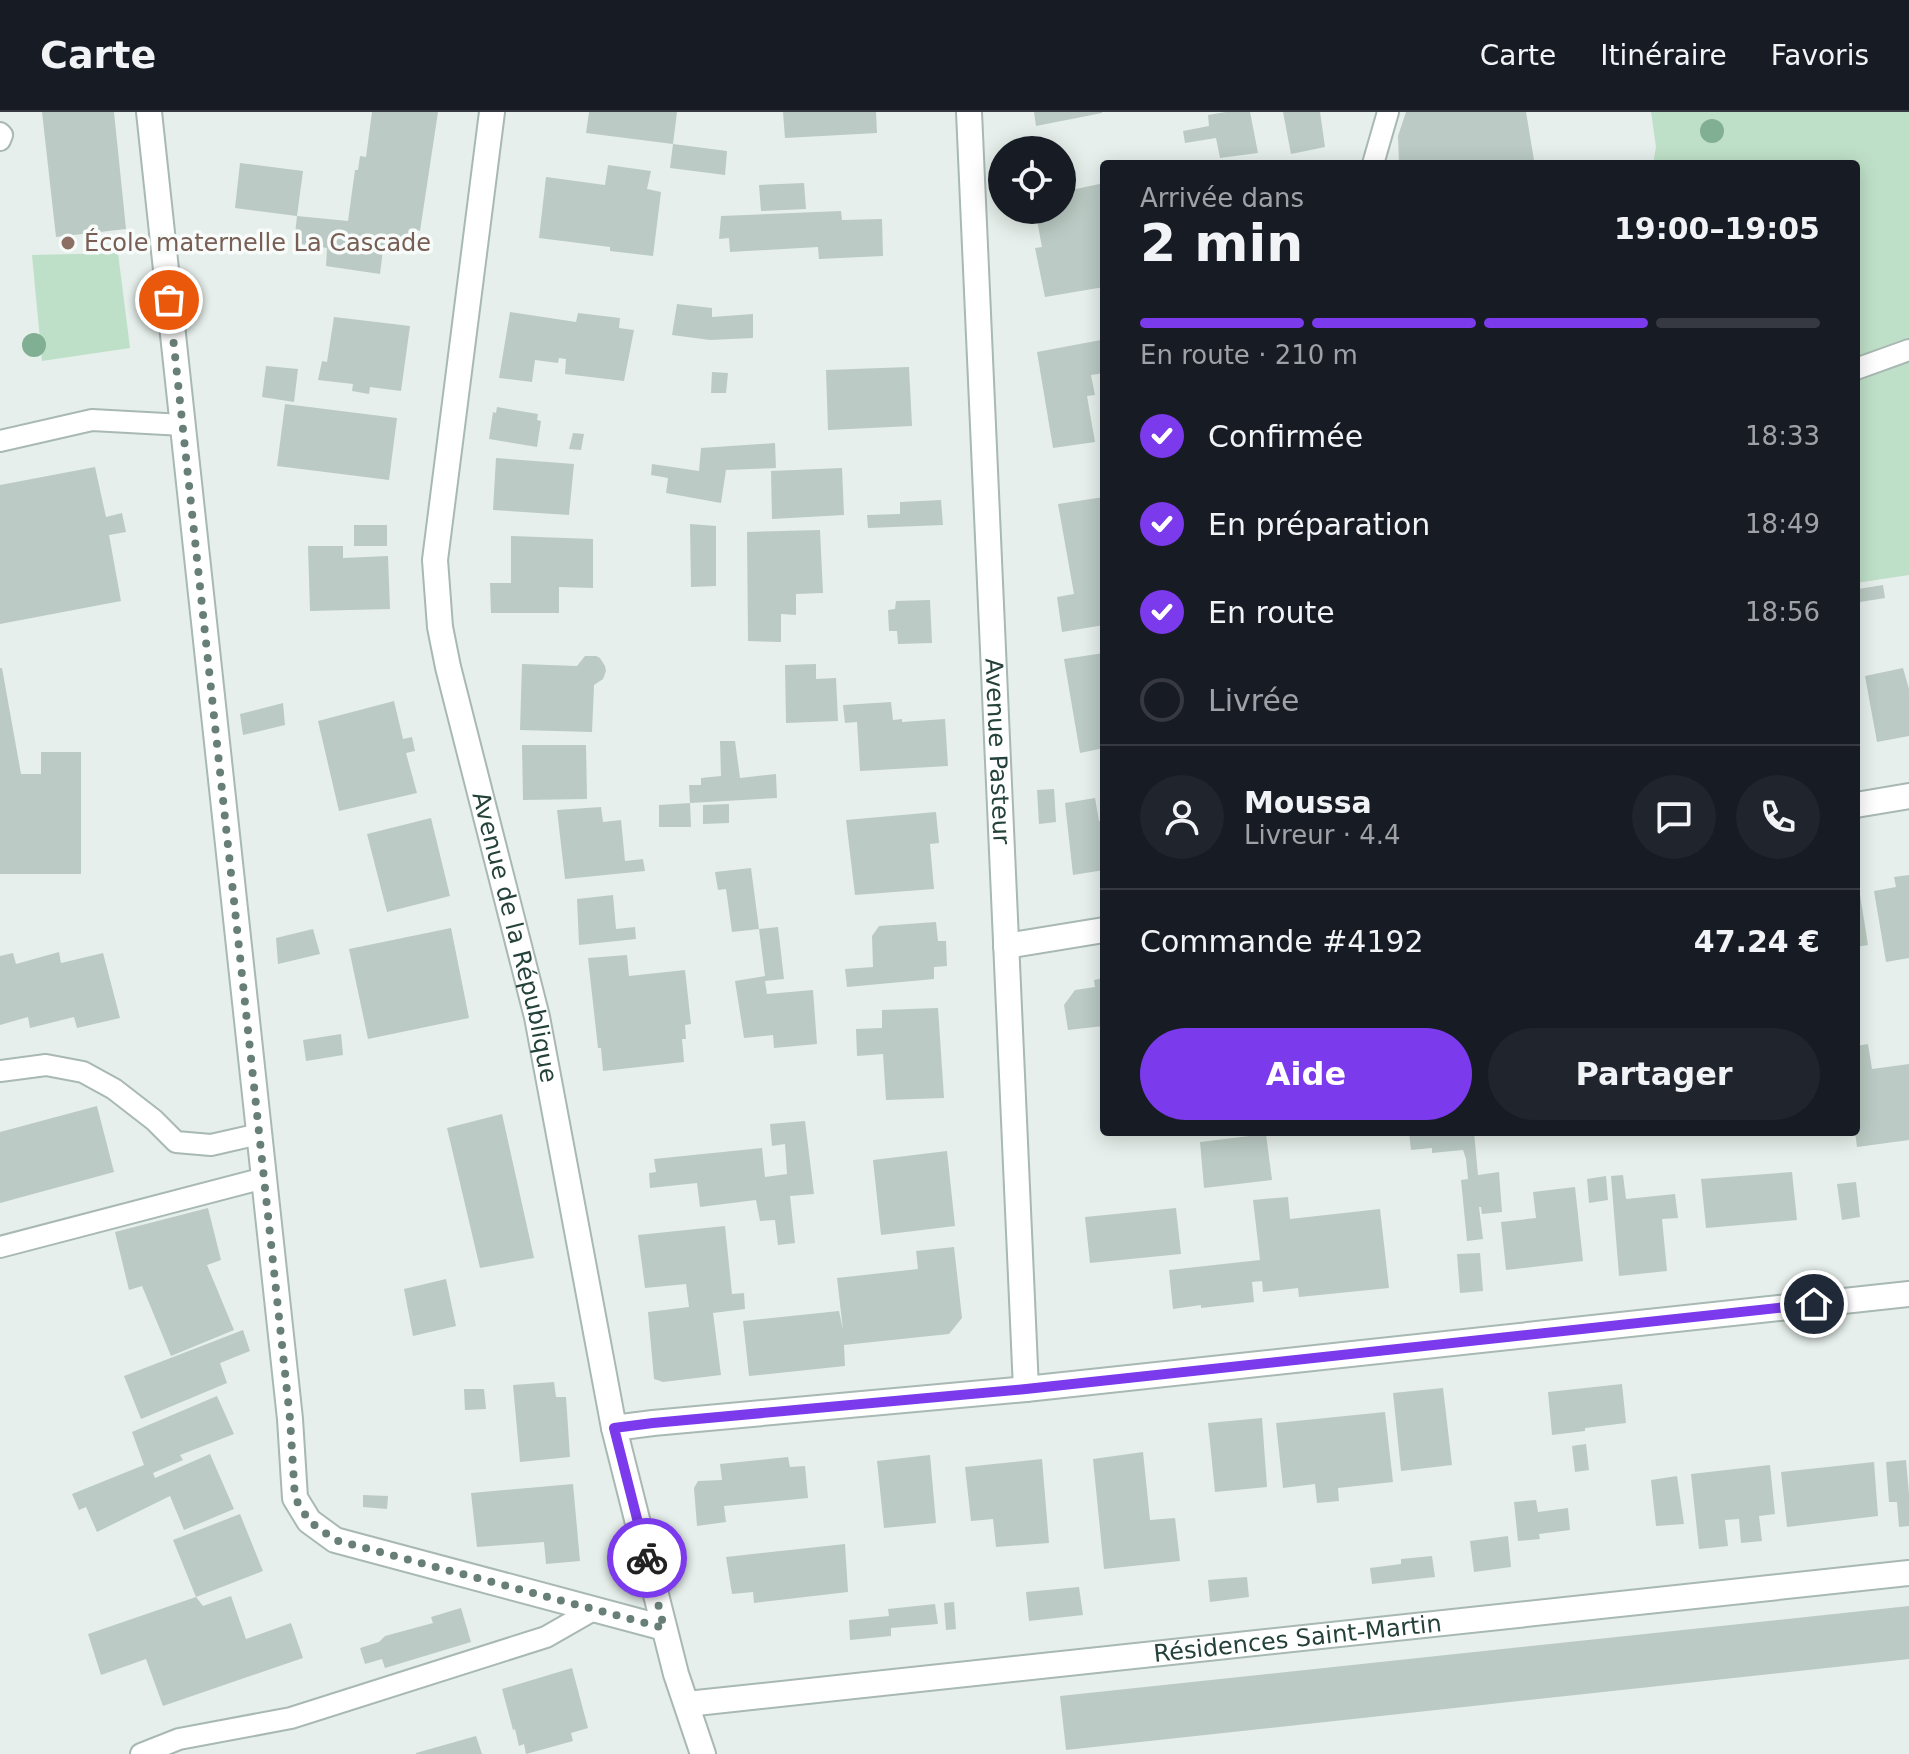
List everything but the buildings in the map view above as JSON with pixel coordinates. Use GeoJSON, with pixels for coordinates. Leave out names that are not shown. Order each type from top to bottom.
{"type":"FeatureCollection","features":[{"type":"Feature","properties":{"kind":"street"},"geometry":{"type":"LineString","coordinates":[[149,112],[290,1419],[295,1498],[309,1521],[335,1540],[664,1628]]}},
{"type":"Feature","properties":{"kind":"street","name":"Avenue de la République"},"geometry":{"type":"LineString","coordinates":[[492,112],[435,560],[440,627],[537,1017],[614,1428],[664,1628],[703,1754]]}},
{"type":"Feature","properties":{"kind":"street","name":"Avenue Pasteur"},"geometry":{"type":"LineString","coordinates":[[969,112],[1026,1389]]}},
{"type":"Feature","properties":{"kind":"street"},"geometry":{"type":"LineString","coordinates":[[1860,804],[1909,796]]}},
{"type":"Feature","properties":{"kind":"street"},"geometry":{"type":"LineString","coordinates":[[1006,946],[1100,931]]}},
{"type":"Feature","properties":{"kind":"street"},"geometry":{"type":"LineString","coordinates":[[614,1428],[1026,1389],[1909,1294]]}},
{"type":"Feature","properties":{"kind":"street","name":"Résidences Saint-Martin"},"geometry":{"type":"LineString","coordinates":[[687,1704],[1909,1573]]}},
{"type":"Feature","properties":{"kind":"lane"},"geometry":{"type":"LineString","coordinates":[[1374,160],[1388,112]]}},
{"type":"Feature","properties":{"kind":"lane"},"geometry":{"type":"LineString","coordinates":[[0,133],[0,140]]}},
{"type":"Feature","properties":{"kind":"lane"},"geometry":{"type":"LineString","coordinates":[[1860,368],[1909,350]]}},
{"type":"Feature","properties":{"kind":"lane"},"geometry":{"type":"LineString","coordinates":[[0,441],[92,420],[183,425]]}},
{"type":"Feature","properties":{"kind":"lane"},"geometry":{"type":"LineString","coordinates":[[0,1071],[46,1065],[83,1072],[114,1089],[154,1120],[176,1142],[211,1145],[259,1134]]}},
{"type":"Feature","properties":{"kind":"lane"},"geometry":{"type":"LineString","coordinates":[[0,1247],[264,1178]]}},
{"type":"Feature","properties":{"kind":"lane"},"geometry":{"type":"LineString","coordinates":[[141,1754],[179,1739],[291,1718],[546,1637],[595,1609]]}},
{"type":"Feature","properties":{"kind":"green space"},"geometry":{"type":"Polygon","coordinates":[[[1651,112],[1909,112],[1909,575],[1860,582],[1860,160],[1654,160],[1656,147],[1651,112]]]}},
{"type":"Feature","properties":{"kind":"green space"},"geometry":{"type":"Polygon","coordinates":[[[118,253],[130,348],[42,361],[32,255],[118,253]]]}},
{"type":"Feature","properties":{"kind":"way so far"},"geometry":{"type":"LineString","coordinates":[[169,300],[290,1419],[295,1498],[309,1521],[335,1540],[664,1628],[647,1558]]}},
{"type":"Feature","properties":{"kind":"place","name":"École maternelle La Cascade"},"geometry":{"type":"Point","coordinates":[68,243]}},
{"type":"Feature","properties":{"kind":"route"},"geometry":{"type":"LineString","coordinates":[[647,1558],[614,1428],[1026,1389],[1814,1304]]}}]}
